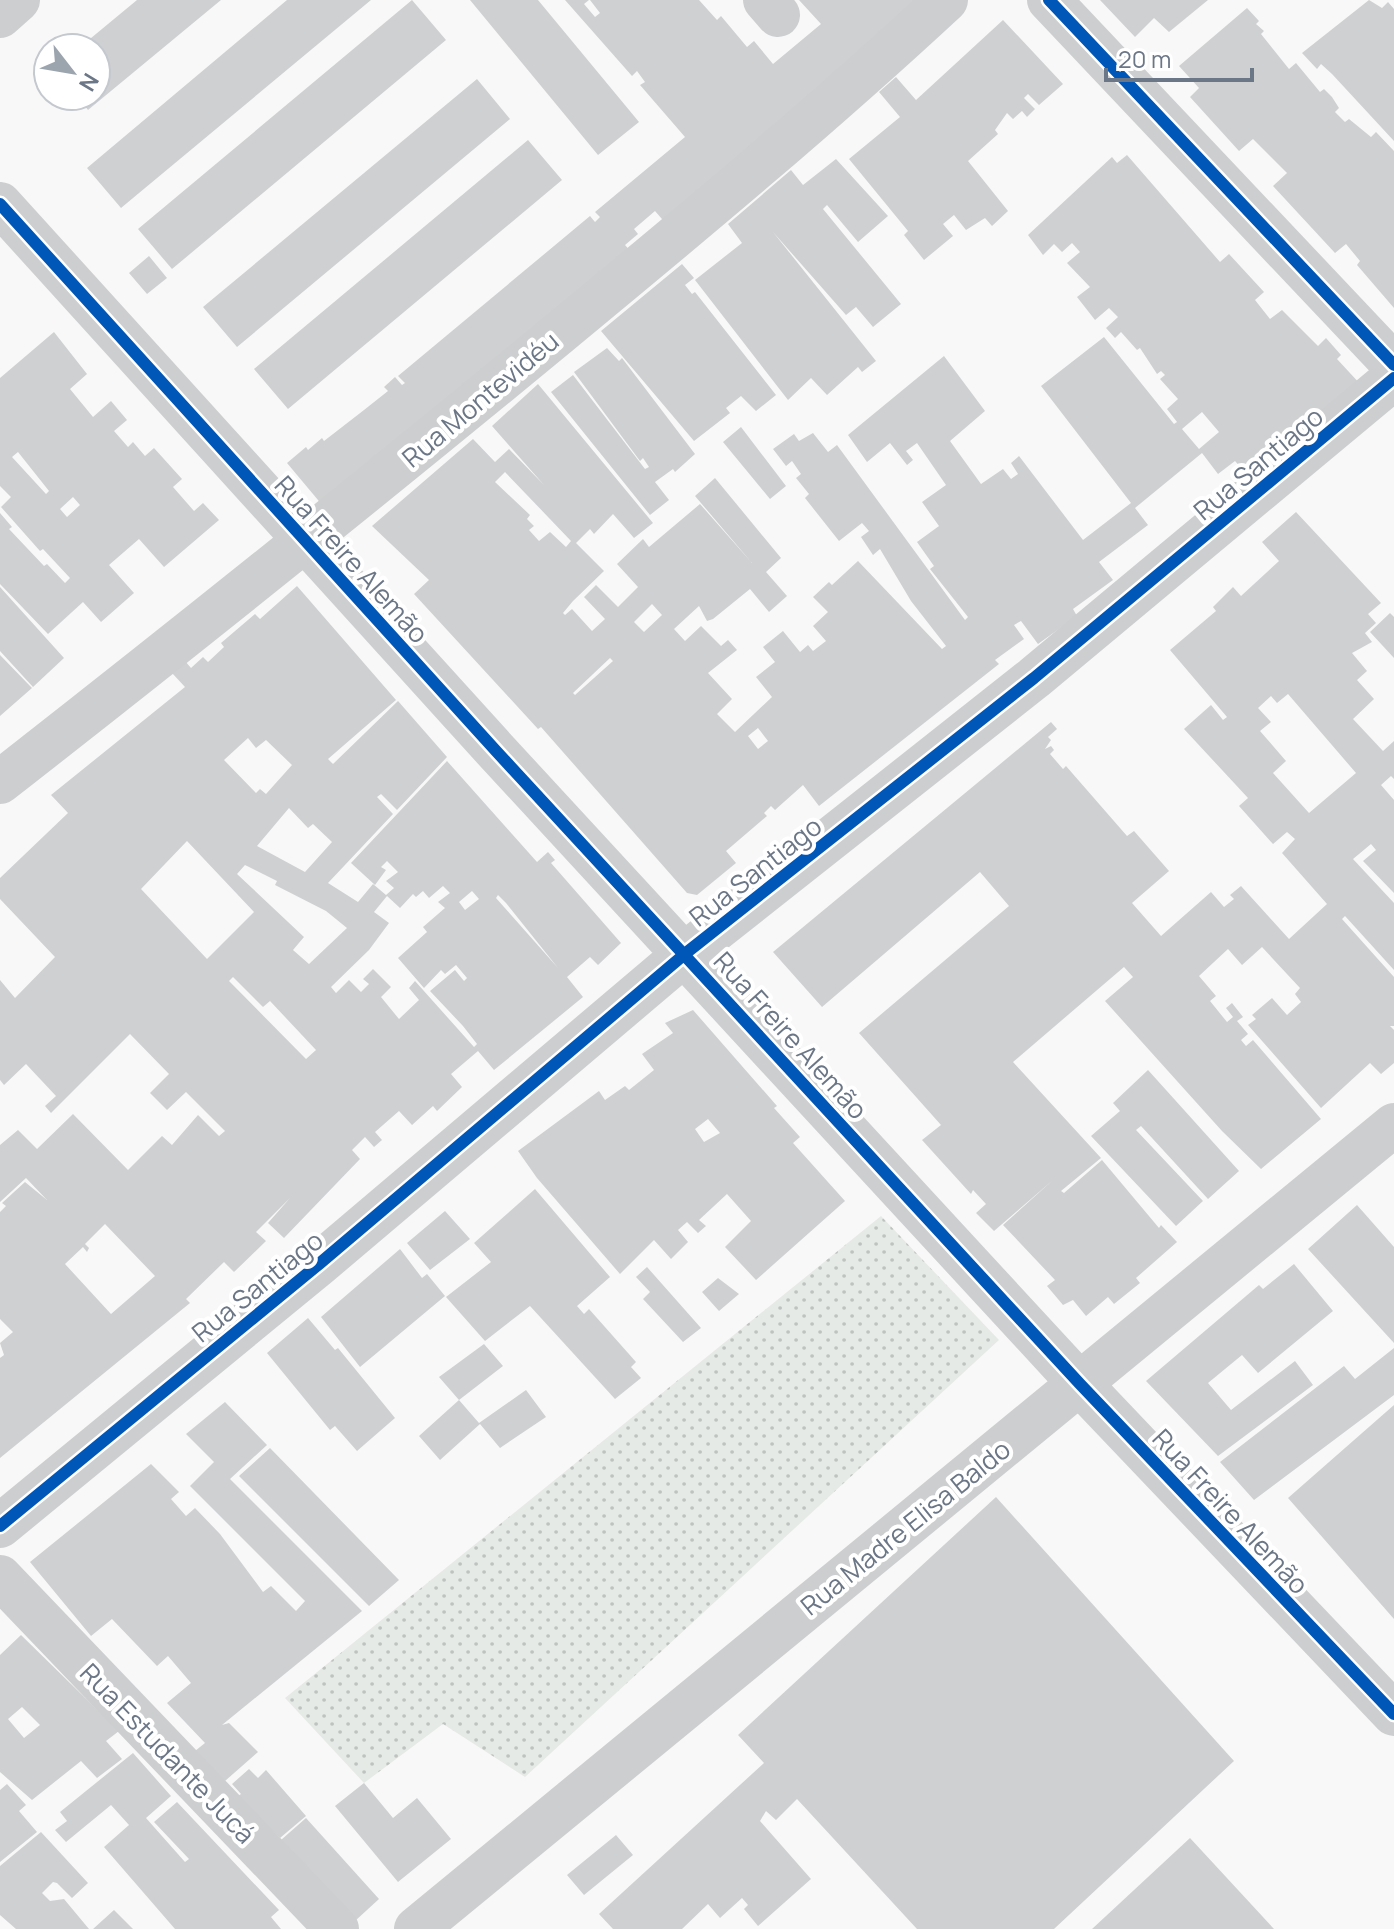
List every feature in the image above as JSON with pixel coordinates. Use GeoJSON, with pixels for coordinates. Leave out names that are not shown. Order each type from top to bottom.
{"type":"FeatureCollection","features":[{"type":"Feature","properties":{"kind":"street"},"geometry":{"type":"LineString","coordinates":[[0,16],[18,0]]}},
{"type":"Feature","properties":{"kind":"street","name":"Rua Montevidéu"},"geometry":{"type":"LineString","coordinates":[[0,782],[306,542],[842,97],[946,0]]}},
{"type":"Feature","properties":{"kind":"street"},"geometry":{"type":"LineString","coordinates":[[1049,0],[1394,365]]}},
{"type":"Feature","properties":{"kind":"street","name":"Rua Freire Alemão"},"geometry":{"type":"LineString","coordinates":[[0,204],[306,542],[1080,1384],[1394,1714]]}},
{"type":"Feature","properties":{"kind":"street","name":"Rua Santiago"},"geometry":{"type":"LineString","coordinates":[[0,1526],[319,1264],[686,953],[1034,678],[1394,378]]}},
{"type":"Feature","properties":{"kind":"street","name":"Rua Madre Elisa Baldo"},"geometry":{"type":"LineString","coordinates":[[416,1929],[1394,1125]]}},
{"type":"Feature","properties":{"kind":"street","name":"Rua Estudante Jucá"},"geometry":{"type":"LineString","coordinates":[[0,1577],[337,1929]]}},
{"type":"Feature","properties":{"kind":"shaded area"},"geometry":{"type":"Polygon","coordinates":[[[881,1216],[999,1340],[525,1777],[443,1724],[364,1783],[285,1698],[881,1216]]]}},
{"type":"Feature","properties":{"kind":"building"},"geometry":{"type":"Polygon","coordinates":[[[137,0],[221,0],[112,90],[112,32],[98,32],[137,0]]]}},
{"type":"Feature","properties":{"kind":"building"},"geometry":{"type":"Polygon","coordinates":[[[287,0],[371,0],[121,208],[87,168],[287,0]]]}},
{"type":"Feature","properties":{"kind":"building"},"geometry":{"type":"Polygon","coordinates":[[[412,0],[446,40],[172,269],[138,229],[412,0]]]}},
{"type":"Feature","properties":{"kind":"building"},"geometry":{"type":"Polygon","coordinates":[[[470,0],[538,0],[639,122],[598,155],[470,0]]]}},
{"type":"Feature","properties":{"kind":"building"},"geometry":{"type":"Polygon","coordinates":[[[565,0],[589,0],[584,4],[595,17],[600,13],[590,0],[699,0],[717,20],[721,16],[747,47],[754,41],[773,64],[821,24],[799,0],[921,0],[668,226],[655,211],[634,229],[638,234],[625,245],[634,255],[323,506],[287,463],[306,447],[308,450],[322,438],[324,441],[388,391],[384,387],[395,377],[402,385],[405,383],[398,376],[590,216],[595,222],[600,217],[595,212],[685,137],[640,85],[645,82],[637,71],[632,76],[565,0]]]}},
{"type":"Feature","properties":{"kind":"building"},"geometry":{"type":"Polygon","coordinates":[[[1100,0],[1208,0],[1169,32],[1154,18],[1135,37],[1100,0]]]}},
{"type":"Feature","properties":{"kind":"building"},"geometry":{"type":"Polygon","coordinates":[[[1369,0],[1382,8],[1388,2],[1394,9],[1394,141],[1332,74],[1321,64],[1317,69],[1302,53],[1369,0]]]}},
{"type":"Feature","properties":{"kind":"building"},"geometry":{"type":"Polygon","coordinates":[[[1247,8],[1259,21],[1256,24],[1264,31],[1261,34],[1289,69],[1296,63],[1320,92],[1324,89],[1332,97],[1339,108],[1335,112],[1345,122],[1349,119],[1371,137],[1376,132],[1394,151],[1394,308],[1357,265],[1360,261],[1346,244],[1335,253],[1273,186],[1287,173],[1253,139],[1239,151],[1190,97],[1199,88],[1179,66],[1247,8]]]}},
{"type":"Feature","properties":{"kind":"building"},"geometry":{"type":"Polygon","coordinates":[[[1003,20],[1063,84],[1039,105],[1028,94],[1024,98],[1035,109],[1027,117],[1022,111],[1013,119],[1007,113],[995,130],[998,134],[968,161],[1008,211],[992,226],[985,218],[966,230],[954,215],[943,224],[953,236],[924,260],[904,235],[908,231],[849,159],[900,117],[879,92],[896,77],[916,100],[1003,20]]]}},
{"type":"Feature","properties":{"kind":"building"},"geometry":{"type":"Polygon","coordinates":[[[477,79],[510,119],[237,347],[203,307],[477,79]]]}},
{"type":"Feature","properties":{"kind":"building"},"geometry":{"type":"Polygon","coordinates":[[[528,140],[562,180],[288,409],[254,369],[528,140]]]}},
{"type":"Feature","properties":{"kind":"building"},"geometry":{"type":"Polygon","coordinates":[[[1127,155],[1220,262],[1229,254],[1264,292],[1255,300],[1270,319],[1282,310],[1318,346],[1326,338],[1341,355],[1337,359],[1362,386],[1252,480],[1235,461],[1218,474],[1202,453],[1135,508],[1148,525],[1099,562],[1113,580],[1073,609],[1077,616],[1038,644],[1021,621],[1014,625],[1024,639],[995,660],[999,664],[819,806],[803,785],[775,810],[771,806],[764,813],[767,816],[726,851],[736,863],[697,895],[687,893],[541,727],[538,729],[414,594],[429,580],[372,526],[473,439],[495,462],[509,449],[544,485],[492,426],[538,384],[653,523],[634,538],[613,514],[594,534],[590,529],[576,543],[604,571],[573,601],[563,613],[565,615],[572,609],[592,631],[605,619],[584,597],[596,585],[618,607],[638,587],[617,564],[643,539],[649,547],[700,504],[752,563],[695,496],[715,478],[781,558],[766,572],[787,596],[769,612],[750,589],[713,619],[707,621],[699,606],[674,629],[685,641],[701,626],[721,646],[728,640],[737,650],[708,673],[732,699],[717,714],[735,732],[772,697],[756,677],[775,662],[763,647],[783,631],[800,652],[808,645],[813,651],[826,641],[813,626],[828,612],[813,597],[829,582],[832,585],[858,561],[942,649],[946,646],[911,601],[880,549],[873,555],[861,537],[869,531],[862,523],[839,541],[805,498],[809,494],[796,478],[801,474],[792,461],[786,466],[773,449],[794,434],[799,441],[813,433],[828,452],[837,445],[965,620],[968,617],[930,569],[934,566],[917,542],[939,526],[922,502],[946,485],[917,443],[906,451],[913,460],[907,465],[890,443],[867,462],[848,435],[944,356],[985,411],[950,441],[981,484],[1003,469],[1011,479],[1018,474],[1011,463],[1019,456],[1083,540],[1131,503],[1041,386],[1104,337],[1174,424],[1177,422],[1167,409],[1178,399],[1160,379],[1165,375],[1161,371],[1157,374],[1140,348],[1137,350],[1121,332],[1115,338],[1106,328],[1118,317],[1109,308],[1095,320],[1077,297],[1090,287],[1067,263],[1080,252],[1072,243],[1062,252],[1054,244],[1043,255],[1028,235],[1112,157],[1117,163],[1127,155]],[[1202,412],[1182,429],[1199,449],[1219,432],[1202,412]],[[505,472],[495,482],[530,515],[527,519],[534,526],[529,530],[539,541],[550,532],[566,547],[571,541],[505,472]],[[652,604],[634,622],[644,632],[662,615],[652,604]],[[610,658],[573,693],[575,695],[613,661],[610,658]],[[758,728],[748,736],[758,749],[768,741],[758,728]]]}},
{"type":"Feature","properties":{"kind":"building"},"geometry":{"type":"Polygon","coordinates":[[[836,159],[888,216],[858,242],[827,205],[823,209],[901,304],[873,327],[856,307],[846,315],[773,232],[876,361],[862,372],[858,367],[827,395],[811,378],[788,400],[695,280],[742,243],[728,224],[791,170],[803,185],[836,159]]]}},
{"type":"Feature","properties":{"kind":"building"},"geometry":{"type":"Polygon","coordinates":[[[149,256],[167,278],[147,294],[129,273],[149,256]]]}},
{"type":"Feature","properties":{"kind":"building"},"geometry":{"type":"Polygon","coordinates":[[[682,264],[694,278],[685,285],[692,294],[695,292],[776,395],[756,411],[741,396],[726,408],[730,413],[694,441],[601,331],[682,264]]]}},
{"type":"Feature","properties":{"kind":"building"},"geometry":{"type":"Polygon","coordinates":[[[54,332],[87,374],[70,389],[93,417],[111,401],[127,420],[114,431],[128,447],[133,442],[145,456],[154,448],[182,479],[173,487],[194,511],[203,503],[219,520],[164,567],[139,539],[109,565],[134,593],[101,622],[83,602],[48,634],[0,584],[0,513],[12,527],[9,529],[44,566],[47,564],[65,583],[70,578],[43,549],[40,551],[1,507],[11,497],[0,486],[0,378],[54,332]],[[18,452],[12,457],[46,494],[49,491],[18,452]],[[73,497],[60,509],[67,517],[80,505],[73,497]]]}},
{"type":"Feature","properties":{"kind":"building"},"geometry":{"type":"Polygon","coordinates":[[[607,348],[619,361],[622,358],[695,454],[675,472],[673,469],[655,482],[669,500],[650,515],[551,392],[573,375],[645,469],[649,467],[643,458],[640,461],[574,372],[607,348]]]}},
{"type":"Feature","properties":{"kind":"building"},"geometry":{"type":"Polygon","coordinates":[[[741,427],[786,486],[770,499],[723,442],[741,427]]]}},
{"type":"Feature","properties":{"kind":"building"},"geometry":{"type":"Polygon","coordinates":[[[1296,512],[1381,603],[1368,614],[1376,623],[1365,633],[1372,642],[1352,653],[1367,671],[1357,680],[1374,699],[1353,719],[1383,751],[1394,741],[1394,779],[1391,776],[1381,785],[1394,800],[1394,893],[1363,861],[1376,850],[1371,844],[1353,859],[1394,903],[1394,970],[1345,916],[1342,919],[1394,977],[1394,1026],[1390,1026],[1394,1030],[1394,1063],[1381,1074],[1370,1063],[1321,1108],[1248,1025],[1256,1019],[1252,1015],[1272,998],[1287,1015],[1301,1002],[1295,994],[1300,988],[1262,947],[1242,965],[1228,949],[1199,976],[1216,996],[1210,1001],[1227,1022],[1233,1017],[1226,1008],[1232,1003],[1243,1017],[1237,1021],[1248,1034],[1241,1040],[1246,1046],[1253,1040],[1321,1119],[1261,1169],[1222,1131],[1105,1001],[1133,977],[1124,967],[1013,1062],[1101,1158],[1061,1191],[1064,1193],[1102,1160],[1159,1228],[1161,1225],[1177,1242],[1136,1278],[1140,1283],[1114,1304],[1108,1297],[1086,1316],[1073,1300],[1063,1305],[1047,1286],[1055,1280],[1003,1225],[1053,1180],[994,1231],[976,1213],[986,1204],[973,1190],[971,1194],[922,1140],[941,1125],[859,1033],[1009,906],[980,872],[822,1007],[773,952],[1051,722],[1057,729],[1048,737],[1051,740],[1045,749],[1051,746],[1054,750],[1050,754],[1063,769],[1066,766],[1127,836],[1134,831],[1169,871],[1132,903],[1161,936],[1211,892],[1224,907],[1234,899],[1230,895],[1241,886],[1289,939],[1327,904],[1282,853],[1295,839],[1287,832],[1273,844],[1239,806],[1248,798],[1184,729],[1211,705],[1223,720],[1227,717],[1170,650],[1216,611],[1213,607],[1233,587],[1241,596],[1279,561],[1262,542],[1296,512]],[[1288,694],[1277,703],[1271,696],[1258,708],[1271,722],[1260,731],[1286,761],[1273,773],[1309,813],[1356,773],[1288,694]]]}},
{"type":"Feature","properties":{"kind":"building"},"geometry":{"type":"Polygon","coordinates":[[[297,586],[396,700],[328,759],[333,764],[398,701],[447,757],[397,810],[381,794],[377,797],[393,814],[328,883],[358,902],[373,884],[386,895],[394,888],[386,881],[398,872],[387,861],[381,867],[386,870],[375,885],[351,863],[447,761],[537,862],[548,852],[555,860],[551,863],[621,943],[598,965],[590,957],[567,977],[583,997],[494,1070],[478,1051],[451,1074],[462,1087],[437,1111],[433,1106],[412,1125],[399,1111],[375,1132],[382,1140],[374,1147],[365,1137],[352,1150],[360,1159],[284,1238],[268,1223],[290,1198],[256,1232],[266,1241],[234,1272],[224,1262],[186,1299],[190,1303],[0,1458],[0,1358],[4,1355],[0,1343],[13,1332],[0,1319],[0,1212],[6,1206],[2,1203],[25,1182],[47,1200],[26,1178],[0,1202],[0,1145],[18,1130],[37,1149],[73,1114],[128,1170],[162,1136],[172,1145],[198,1115],[219,1136],[225,1131],[186,1092],[167,1110],[150,1093],[169,1074],[130,1034],[51,1113],[45,1106],[56,1096],[26,1064],[4,1085],[0,1080],[0,980],[15,998],[55,957],[0,899],[0,878],[68,813],[51,795],[185,687],[172,673],[185,661],[191,668],[203,657],[208,662],[224,647],[221,643],[255,614],[260,619],[297,586]],[[248,738],[224,760],[256,793],[260,789],[266,794],[292,765],[266,740],[256,748],[248,738]],[[289,808],[257,846],[305,872],[332,842],[313,824],[308,828],[289,808]],[[187,841],[141,889],[207,959],[254,912],[187,841]],[[245,865],[237,874],[304,937],[293,950],[309,964],[347,928],[326,911],[275,885],[277,881],[245,865]],[[443,886],[429,898],[423,891],[416,897],[413,894],[400,908],[387,896],[374,912],[389,923],[369,950],[331,987],[336,993],[349,980],[361,992],[369,984],[363,979],[373,969],[391,987],[381,997],[399,1019],[419,1000],[409,988],[415,981],[474,1047],[477,1044],[463,1026],[430,991],[455,970],[464,981],[467,978],[456,965],[445,974],[441,970],[424,988],[398,958],[427,932],[423,927],[445,908],[438,902],[450,893],[443,886]],[[472,891],[459,902],[465,910],[479,899],[472,891]],[[498,895],[496,898],[558,968],[506,903],[498,895]],[[233,977],[229,981],[306,1059],[316,1050],[270,1001],[263,1007],[233,977]],[[105,1224],[85,1244],[89,1248],[87,1252],[83,1247],[65,1264],[111,1314],[155,1276],[105,1224]]]}},
{"type":"Feature","properties":{"kind":"building"},"geometry":{"type":"Polygon","coordinates":[[[0,587],[64,658],[33,687],[0,651],[0,587]]]}},
{"type":"Feature","properties":{"kind":"building"},"geometry":{"type":"Polygon","coordinates":[[[1390,613],[1394,617],[1394,658],[1370,632],[1390,613]]]}},
{"type":"Feature","properties":{"kind":"building"},"geometry":{"type":"Polygon","coordinates":[[[0,655],[32,688],[0,716],[0,655]]]}},
{"type":"Feature","properties":{"kind":"building"},"geometry":{"type":"Polygon","coordinates":[[[693,1010],[777,1106],[774,1108],[800,1137],[793,1143],[845,1201],[756,1280],[725,1247],[751,1221],[727,1194],[699,1220],[706,1226],[698,1233],[687,1222],[678,1230],[688,1242],[671,1259],[654,1240],[620,1274],[537,1178],[518,1151],[599,1091],[605,1100],[625,1086],[629,1090],[654,1070],[642,1054],[673,1033],[665,1023],[693,1010]],[[708,1119],[695,1129],[704,1142],[720,1133],[708,1119]]]}},
{"type":"Feature","properties":{"kind":"building"},"geometry":{"type":"Polygon","coordinates":[[[1148,1070],[1239,1171],[1208,1199],[1141,1126],[1136,1130],[1203,1201],[1176,1226],[1091,1136],[1120,1111],[1113,1103],[1148,1070]]]}},
{"type":"Feature","properties":{"kind":"building"},"geometry":{"type":"Polygon","coordinates":[[[535,1189],[610,1277],[577,1306],[584,1314],[589,1309],[636,1362],[631,1367],[641,1378],[615,1399],[530,1306],[485,1341],[446,1297],[491,1262],[474,1243],[535,1189]]]}},
{"type":"Feature","properties":{"kind":"building"},"geometry":{"type":"Polygon","coordinates":[[[1357,1205],[1394,1247],[1394,1343],[1308,1249],[1357,1205]]]}},
{"type":"Feature","properties":{"kind":"building"},"geometry":{"type":"Polygon","coordinates":[[[445,1211],[470,1239],[430,1270],[407,1243],[445,1211]]]}},
{"type":"Feature","properties":{"kind":"building"},"geometry":{"type":"Polygon","coordinates":[[[400,1249],[422,1278],[427,1274],[445,1296],[360,1367],[321,1317],[400,1249]]]}},
{"type":"Feature","properties":{"kind":"building"},"geometry":{"type":"Polygon","coordinates":[[[1294,1264],[1333,1311],[1258,1373],[1242,1355],[1208,1383],[1231,1410],[1295,1361],[1313,1385],[1218,1456],[1146,1381],[1259,1285],[1263,1289],[1294,1264]]]}},
{"type":"Feature","properties":{"kind":"building"},"geometry":{"type":"Polygon","coordinates":[[[647,1267],[701,1328],[683,1342],[643,1299],[650,1292],[636,1277],[647,1267]]]}},
{"type":"Feature","properties":{"kind":"building"},"geometry":{"type":"Polygon","coordinates":[[[718,1278],[739,1294],[719,1311],[702,1292],[718,1278]]]}},
{"type":"Feature","properties":{"kind":"building"},"geometry":{"type":"Polygon","coordinates":[[[308,1318],[335,1350],[338,1348],[395,1418],[357,1451],[335,1426],[330,1430],[267,1353],[308,1318]]]}},
{"type":"Feature","properties":{"kind":"building"},"geometry":{"type":"Polygon","coordinates":[[[484,1344],[503,1366],[459,1400],[439,1377],[484,1344]]]}},
{"type":"Feature","properties":{"kind":"building"},"geometry":{"type":"Polygon","coordinates":[[[1394,1348],[1394,1395],[1254,1500],[1220,1462],[1344,1366],[1355,1379],[1394,1348]]]}},
{"type":"Feature","properties":{"kind":"building"},"geometry":{"type":"Polygon","coordinates":[[[526,1390],[546,1417],[500,1448],[480,1424],[440,1460],[419,1436],[459,1400],[479,1423],[526,1390]]]}},
{"type":"Feature","properties":{"kind":"building"},"geometry":{"type":"Polygon","coordinates":[[[225,1402],[267,1445],[230,1479],[362,1611],[222,1725],[229,1723],[258,1752],[225,1781],[195,1751],[205,1743],[167,1703],[191,1683],[168,1656],[157,1666],[112,1619],[91,1636],[30,1562],[151,1464],[179,1492],[171,1499],[186,1516],[195,1508],[220,1534],[263,1592],[271,1586],[296,1611],[305,1601],[190,1486],[214,1462],[186,1434],[225,1402]]]}},
{"type":"Feature","properties":{"kind":"building"},"geometry":{"type":"Polygon","coordinates":[[[1394,1405],[1394,1619],[1288,1498],[1394,1405]]]}},
{"type":"Feature","properties":{"kind":"building"},"geometry":{"type":"Polygon","coordinates":[[[270,1448],[399,1580],[369,1606],[239,1476],[270,1448]]]}},
{"type":"Feature","properties":{"kind":"building"},"geometry":{"type":"Polygon","coordinates":[[[996,1497],[1234,1761],[1054,1929],[917,1929],[797,1799],[776,1820],[766,1811],[760,1821],[811,1879],[758,1926],[744,1909],[748,1905],[742,1898],[720,1918],[708,1904],[682,1929],[613,1929],[599,1914],[764,1763],[738,1735],[996,1497]]]}},
{"type":"Feature","properties":{"kind":"building"},"geometry":{"type":"Polygon","coordinates":[[[21,1635],[119,1731],[106,1741],[122,1759],[97,1778],[81,1761],[32,1800],[0,1772],[0,1655],[21,1635]],[[22,1707],[8,1719],[24,1738],[40,1725],[22,1707]]]}},
{"type":"Feature","properties":{"kind":"building"},"geometry":{"type":"Polygon","coordinates":[[[133,1753],[171,1796],[146,1818],[185,1862],[189,1859],[154,1822],[177,1802],[279,1910],[271,1917],[281,1929],[175,1929],[104,1847],[129,1825],[111,1805],[66,1842],[55,1830],[67,1821],[60,1812],[133,1753]]]}},
{"type":"Feature","properties":{"kind":"building"},"geometry":{"type":"Polygon","coordinates":[[[249,1769],[258,1778],[266,1770],[306,1816],[280,1838],[238,1796],[241,1794],[232,1784],[249,1769]]]}},
{"type":"Feature","properties":{"kind":"building"},"geometry":{"type":"Polygon","coordinates":[[[364,1783],[393,1818],[417,1798],[451,1839],[398,1882],[335,1806],[364,1783]]]}},
{"type":"Feature","properties":{"kind":"building"},"geometry":{"type":"Polygon","coordinates":[[[7,1784],[26,1805],[19,1811],[37,1832],[0,1862],[0,1790],[7,1784]]]}},
{"type":"Feature","properties":{"kind":"building"},"geometry":{"type":"Polygon","coordinates":[[[306,1818],[379,1899],[355,1921],[281,1840],[306,1818]]]}},
{"type":"Feature","properties":{"kind":"building"},"geometry":{"type":"Polygon","coordinates":[[[41,1832],[88,1883],[72,1898],[53,1882],[42,1893],[50,1901],[64,1899],[89,1929],[16,1929],[0,1915],[0,1866],[41,1832]]]}},
{"type":"Feature","properties":{"kind":"building"},"geometry":{"type":"Polygon","coordinates":[[[616,1835],[633,1855],[584,1895],[567,1875],[616,1835]]]}},
{"type":"Feature","properties":{"kind":"building"},"geometry":{"type":"Polygon","coordinates":[[[1190,1838],[1274,1929],[1092,1929],[1190,1838]]]}},
{"type":"Feature","properties":{"kind":"building"},"geometry":{"type":"Polygon","coordinates":[[[114,1910],[133,1929],[93,1929],[114,1910]]]}},
{"type":"Feature","properties":{"kind":"cycle path"},"geometry":{"type":"LineString","coordinates":[[1049,0],[1394,365]]}},
{"type":"Feature","properties":{"kind":"cycle path"},"geometry":{"type":"LineString","coordinates":[[0,204],[497,752],[1080,1384],[1394,1714]]}},
{"type":"Feature","properties":{"kind":"cycle path"},"geometry":{"type":"LineString","coordinates":[[0,1526],[319,1264],[686,953],[1034,678],[1394,378]]}}]}
